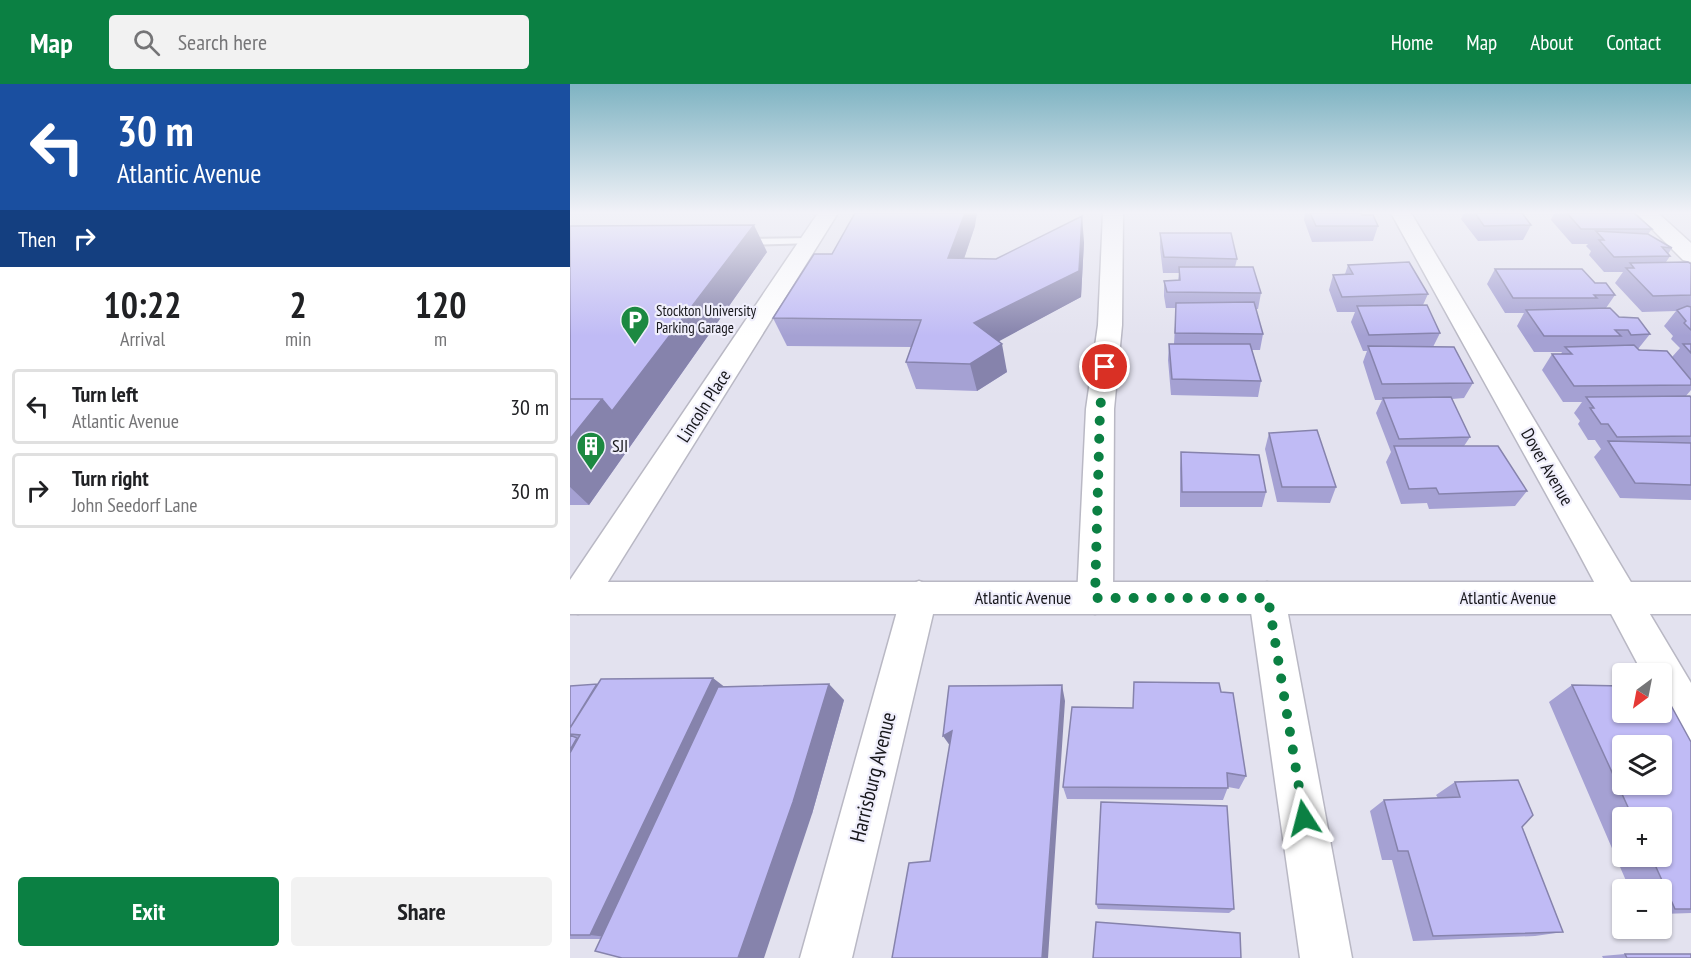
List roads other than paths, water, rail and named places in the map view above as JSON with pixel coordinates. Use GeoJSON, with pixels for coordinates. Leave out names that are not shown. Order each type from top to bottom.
{"type":"FeatureCollection","features":[{"type":"Feature","properties":{"kind":"street","name":"Lincoln Place"},"geometry":{"type":"LineString","coordinates":[[574,598],[802,254]]}},
{"type":"Feature","properties":{"kind":"street"},"geometry":{"type":"LineString","coordinates":[[1095,598],[1100,409],[1110,325],[1112,254]]}},
{"type":"Feature","properties":{"kind":"street","name":"Dover Avenue"},"geometry":{"type":"LineString","coordinates":[[1424,254],[1691,722]]}},
{"type":"Feature","properties":{"kind":"street","name":"Harrisburg Avenue"},"geometry":{"type":"LineString","coordinates":[[826,958],[919,597]]}},
{"type":"Feature","properties":{"kind":"street","name":"Atlantic Avenue"},"geometry":{"type":"LineString","coordinates":[[574,598],[1691,598]]}},
{"type":"Feature","properties":{"kind":"street"},"geometry":{"type":"LineString","coordinates":[[1268,598],[1326,958]]}},
{"type":"Feature","properties":{"kind":"place","name":"Stockton University Parking Garage"},"geometry":{"type":"Point","coordinates":[635,346]}},
{"type":"Feature","properties":{"kind":"place","name":"SJI"},"geometry":{"type":"Point","coordinates":[591,472]}}]}
